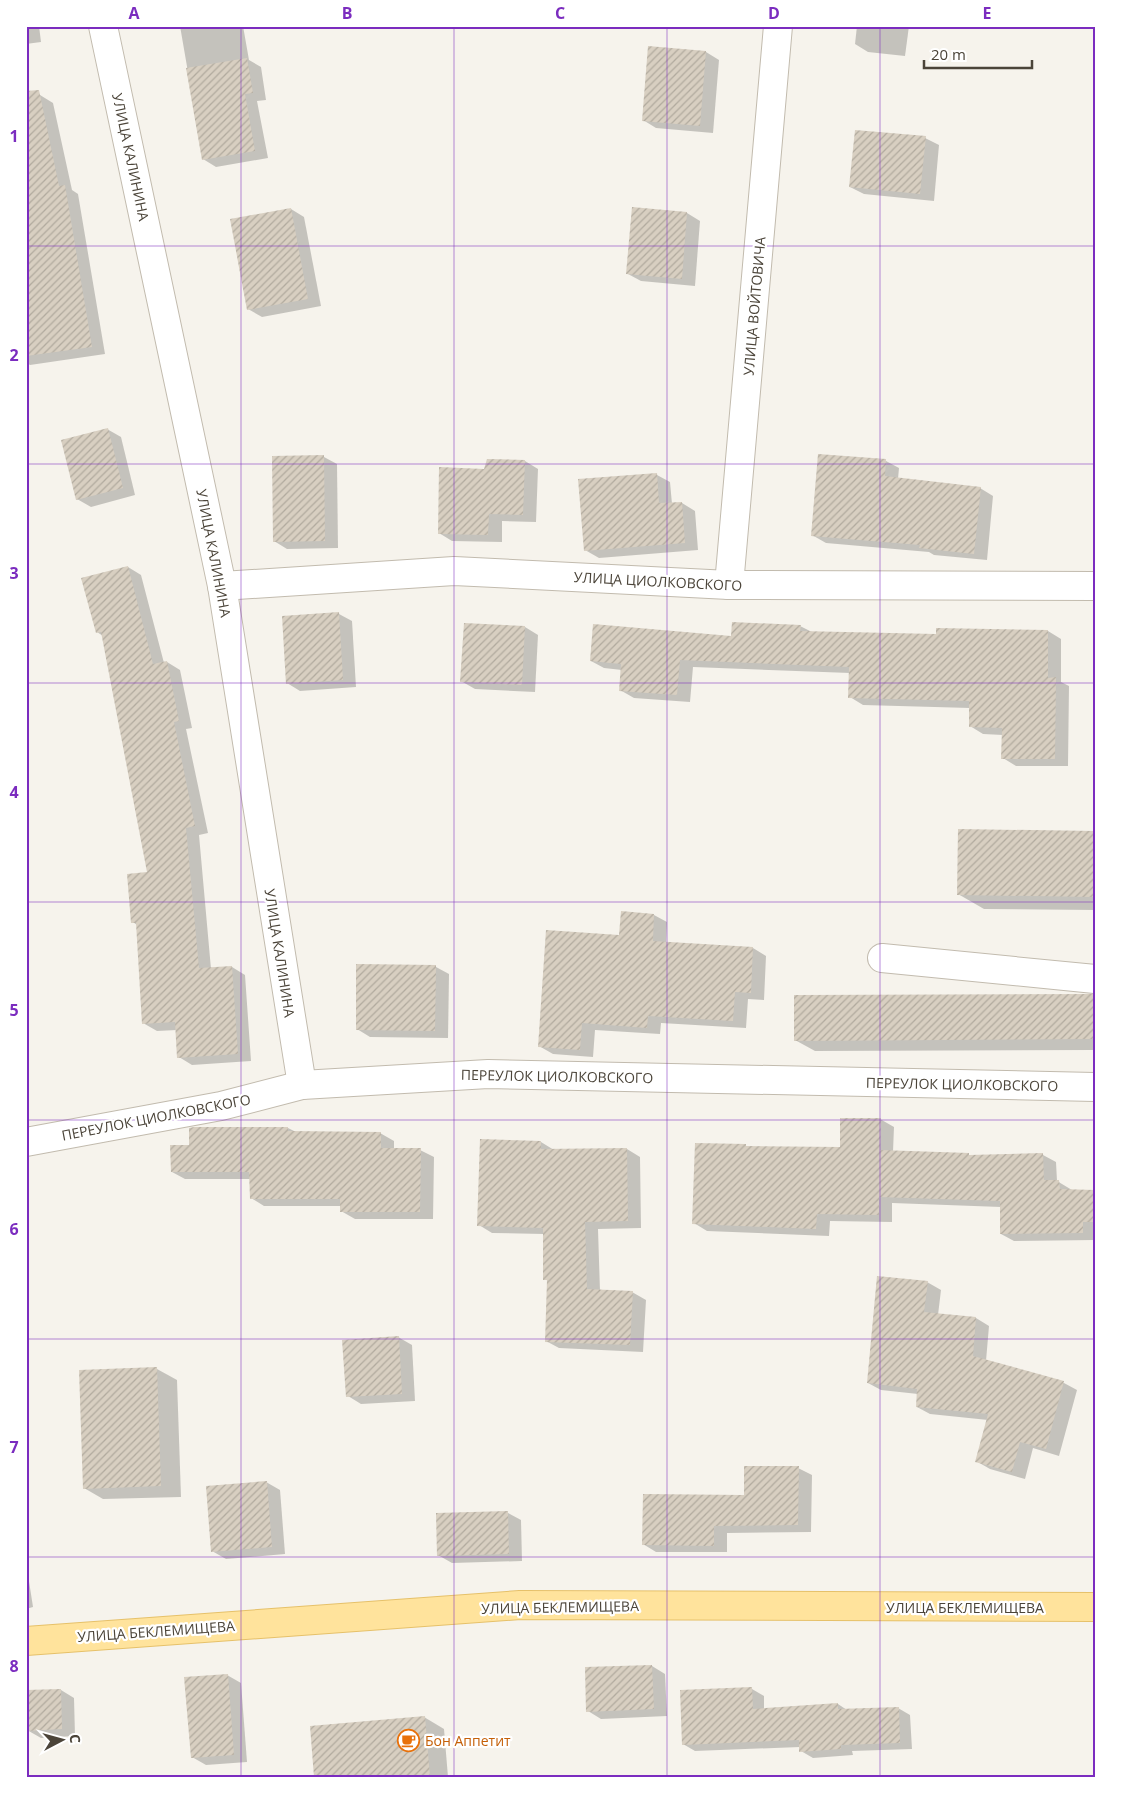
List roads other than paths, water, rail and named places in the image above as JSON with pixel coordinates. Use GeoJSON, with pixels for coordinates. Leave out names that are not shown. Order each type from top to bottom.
{"type":"FeatureCollection","features":[{"type":"Feature","properties":{"kind":"main road","name":"УЛИЦА БЕКЛЕМИЩЕВА"},"geometry":{"type":"LineString","coordinates":[[26,1641],[520,1605],[1095,1607]]}},
{"type":"Feature","properties":{"kind":"street","name":"УЛИЦА КАЛИНИНА"},"geometry":{"type":"LineString","coordinates":[[103,26],[222,586],[302,1085]]}},
{"type":"Feature","properties":{"kind":"street","name":"УЛИЦА ВОЙТОВИЧА"},"geometry":{"type":"LineString","coordinates":[[730,585],[778,26]]}},
{"type":"Feature","properties":{"kind":"street","name":"УЛИЦА ЦИОЛКОВСКОГО"},"geometry":{"type":"LineString","coordinates":[[222,586],[454,571],[730,585],[1095,586]]}},
{"type":"Feature","properties":{"kind":"street"},"geometry":{"type":"LineString","coordinates":[[882,958],[1095,979]]}},
{"type":"Feature","properties":{"kind":"street","name":"ПЕРЕУЛОК ЦИОЛКОВСКОГО"},"geometry":{"type":"LineString","coordinates":[[26,1142],[221,1106],[302,1085],[488,1074],[1095,1087]]}},
{"type":"Feature","properties":{"kind":"place","name":"Бон Аппетит"},"geometry":{"type":"Point","coordinates":[409,1740]}}]}
